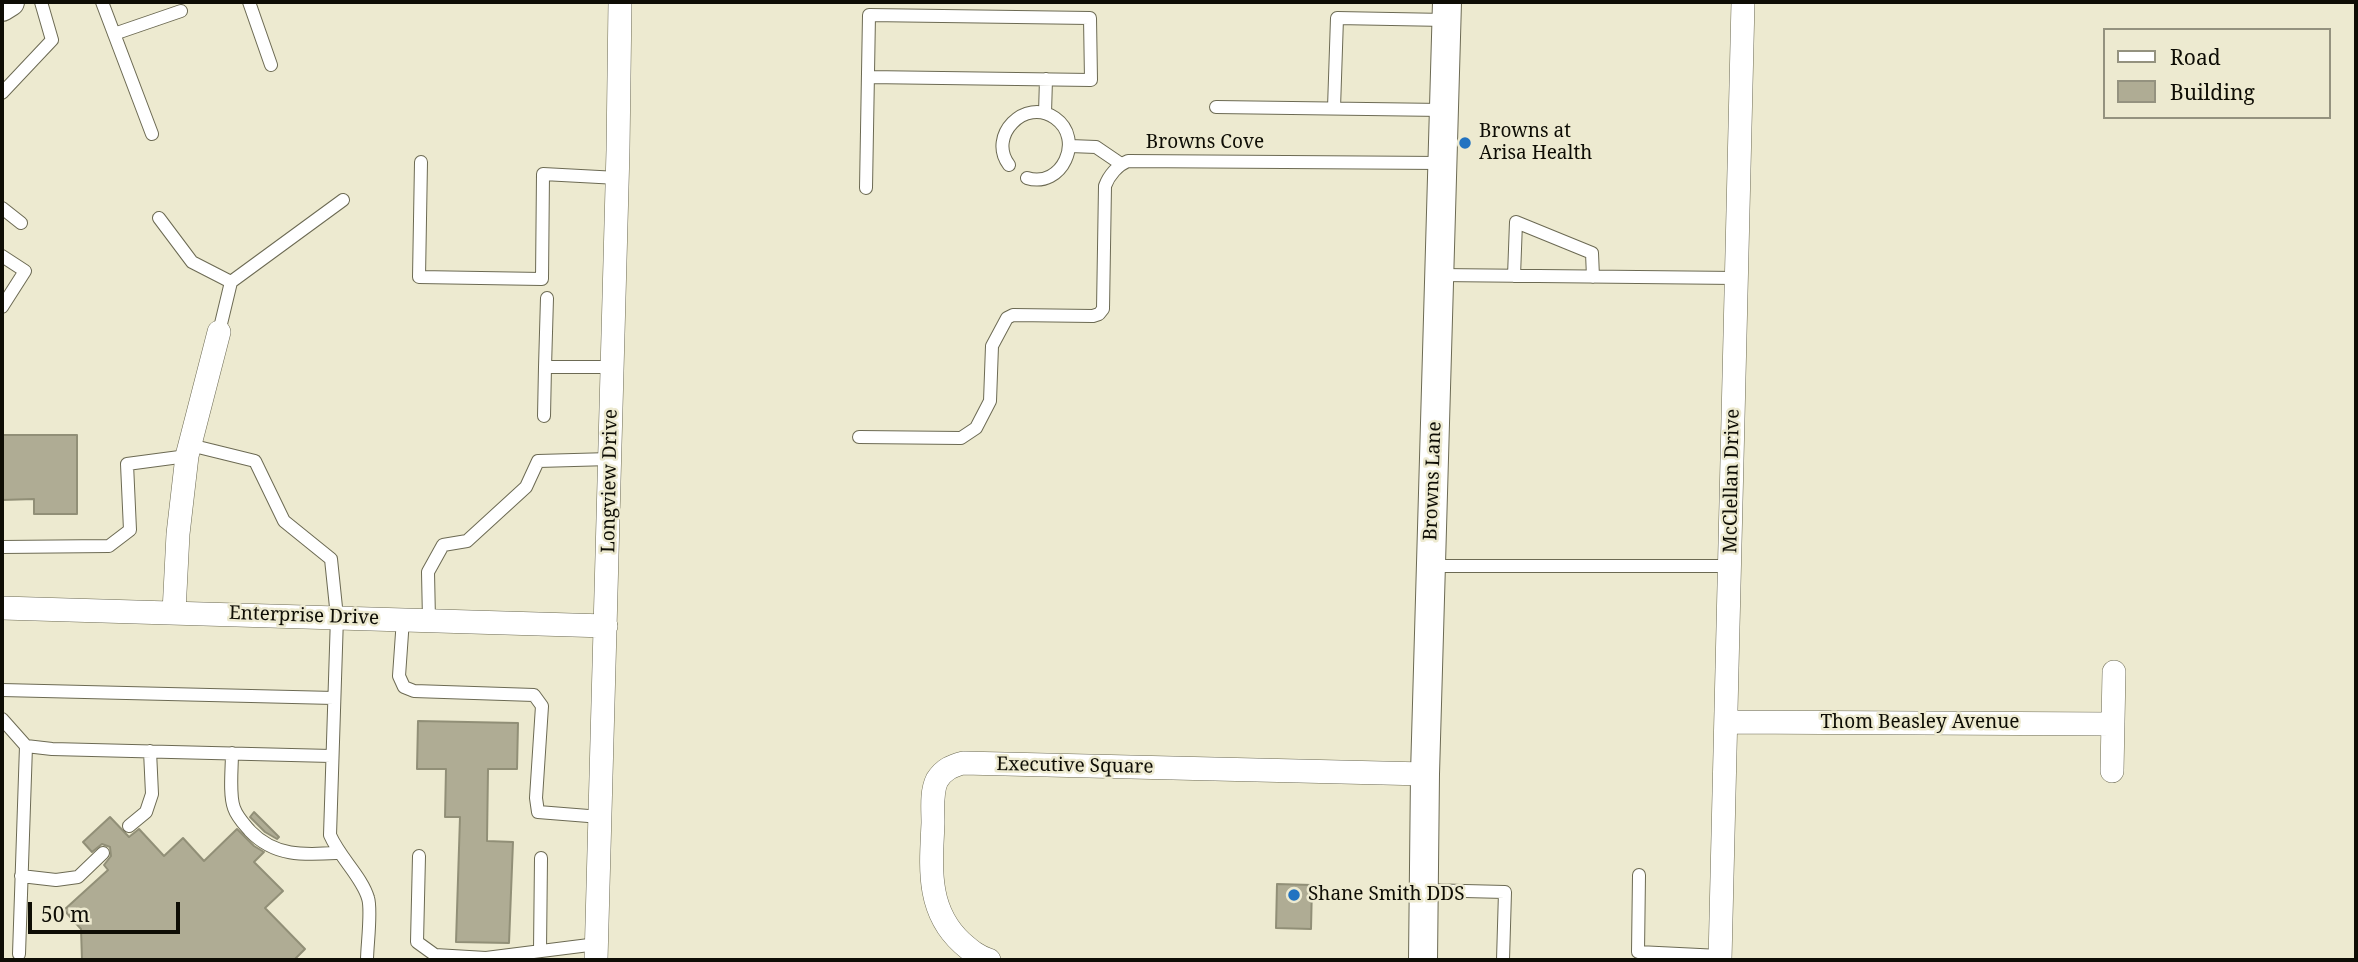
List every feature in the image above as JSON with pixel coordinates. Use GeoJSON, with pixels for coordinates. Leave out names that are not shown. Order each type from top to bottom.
{"type":"FeatureCollection","features":[{"type":"Feature","properties":{"kind":"street"},"geometry":{"type":"LineString","coordinates":[[2,7],[10,2]]}},
{"type":"Feature","properties":{"kind":"street","name":"Longview Drive"},"geometry":{"type":"LineString","coordinates":[[596,952],[611,459],[620,2]]}},
{"type":"Feature","properties":{"kind":"street","name":"McClellan Drive"},"geometry":{"type":"LineString","coordinates":[[1720,958],[1743,2]]}},
{"type":"Feature","properties":{"kind":"street","name":"Browns Lane"},"geometry":{"type":"LineString","coordinates":[[1423,960],[1425,774],[1447,11]]}},
{"type":"Feature","properties":{"kind":"street"},"geometry":{"type":"LineString","coordinates":[[174,612],[178,534],[189,451],[219,332]]}},
{"type":"Feature","properties":{"kind":"street","name":"Enterprise Drive"},"geometry":{"type":"LineString","coordinates":[[2,608],[606,626]]}},
{"type":"Feature","properties":{"kind":"street"},"geometry":{"type":"LineString","coordinates":[[2112,771],[2114,672]]}},
{"type":"Feature","properties":{"kind":"street","name":"Thom Beasley Avenue"},"geometry":{"type":"LineString","coordinates":[[1727,722],[2113,723]]}},
{"type":"Feature","properties":{"kind":"street","name":"Executive Square"},"geometry":{"type":"LineString","coordinates":[[989,960],[970,950],[953,935],[936,906],[934,897],[934,788],[951,766],[963,763],[1425,774]]}},
{"type":"Feature","properties":{"kind":"lane"},"geometry":{"type":"LineString","coordinates":[[2,93],[52,40],[41,2]]}},
{"type":"Feature","properties":{"kind":"lane"},"geometry":{"type":"LineString","coordinates":[[102,2],[152,134]]}},
{"type":"Feature","properties":{"kind":"lane"},"geometry":{"type":"LineString","coordinates":[[248,2],[271,65]]}},
{"type":"Feature","properties":{"kind":"lane"},"geometry":{"type":"LineString","coordinates":[[114,34],[181,11]]}},
{"type":"Feature","properties":{"kind":"lane"},"geometry":{"type":"LineString","coordinates":[[1334,108],[1337,18],[1447,11]]}},
{"type":"Feature","properties":{"kind":"lane"},"geometry":{"type":"LineString","coordinates":[[866,188],[869,15],[1090,18],[1091,80],[868,77]]}},
{"type":"Feature","properties":{"kind":"lane"},"geometry":{"type":"LineString","coordinates":[[1045,113],[1046,79]]}},
{"type":"Feature","properties":{"kind":"lane"},"geometry":{"type":"LineString","coordinates":[[1216,107],[1443,110]]}},
{"type":"Feature","properties":{"kind":"lane"},"geometry":{"type":"LineString","coordinates":[[1009,166],[1002,150],[1003,139],[1014,120],[1034,112],[1045,113],[1063,125],[1070,146],[1068,156],[1055,174],[1044,179],[1027,178]]}},
{"type":"Feature","properties":{"kind":"lane"},"geometry":{"type":"LineString","coordinates":[[1070,146],[1096,147],[1121,164]]}},
{"type":"Feature","properties":{"kind":"lane"},"geometry":{"type":"LineString","coordinates":[[421,162],[419,277],[542,279],[543,174],[618,178]]}},
{"type":"Feature","properties":{"kind":"lane","name":"Browns Cove"},"geometry":{"type":"LineString","coordinates":[[859,437],[961,438],[976,428],[990,401],[992,346],[1007,318],[1013,315],[1099,314],[1103,309],[1105,186],[1121,164],[1441,163]]}},
{"type":"Feature","properties":{"kind":"lane"},"geometry":{"type":"LineString","coordinates":[[219,332],[231,282],[343,200]]}},
{"type":"Feature","properties":{"kind":"lane"},"geometry":{"type":"LineString","coordinates":[[2,208],[21,223]]}},
{"type":"Feature","properties":{"kind":"lane"},"geometry":{"type":"LineString","coordinates":[[159,218],[192,262],[231,282]]}},
{"type":"Feature","properties":{"kind":"lane"},"geometry":{"type":"LineString","coordinates":[[1514,276],[1516,222],[1592,253],[1593,277]]}},
{"type":"Feature","properties":{"kind":"lane"},"geometry":{"type":"LineString","coordinates":[[2,256],[25,271],[2,307]]}},
{"type":"Feature","properties":{"kind":"lane"},"geometry":{"type":"LineString","coordinates":[[1438,275],[1737,278]]}},
{"type":"Feature","properties":{"kind":"lane"},"geometry":{"type":"LineString","coordinates":[[544,416],[547,298]]}},
{"type":"Feature","properties":{"kind":"lane"},"geometry":{"type":"LineString","coordinates":[[545,367],[613,367]]}},
{"type":"Feature","properties":{"kind":"lane"},"geometry":{"type":"LineString","coordinates":[[2,547],[109,546],[131,530],[127,464],[189,451],[254,461],[284,521],[331,559],[337,617],[330,835],[337,853],[355,874],[369,899],[367,960]]}},
{"type":"Feature","properties":{"kind":"lane"},"geometry":{"type":"LineString","coordinates":[[429,620],[428,572],[443,545],[467,541],[526,487],[538,461],[611,459]]}},
{"type":"Feature","properties":{"kind":"lane"},"geometry":{"type":"LineString","coordinates":[[1431,566],[1730,566]]}},
{"type":"Feature","properties":{"kind":"lane"},"geometry":{"type":"LineString","coordinates":[[403,619],[399,677],[404,687],[414,691],[534,695],[542,706],[536,798],[538,812],[601,817]]}},
{"type":"Feature","properties":{"kind":"lane"},"geometry":{"type":"LineString","coordinates":[[2,690],[334,698]]}},
{"type":"Feature","properties":{"kind":"lane"},"geometry":{"type":"LineString","coordinates":[[2,719],[26,746],[52,749],[331,756]]}},
{"type":"Feature","properties":{"kind":"lane"},"geometry":{"type":"LineString","coordinates":[[19,954],[26,746]]}},
{"type":"Feature","properties":{"kind":"lane"},"geometry":{"type":"LineString","coordinates":[[129,826],[146,812],[152,794],[150,751]]}},
{"type":"Feature","properties":{"kind":"lane"},"geometry":{"type":"LineString","coordinates":[[232,753],[233,806],[241,820],[261,842],[276,849],[307,855],[337,853]]}},
{"type":"Feature","properties":{"kind":"lane"},"geometry":{"type":"LineString","coordinates":[[21,876],[56,880],[78,877],[103,853]]}},
{"type":"Feature","properties":{"kind":"lane"},"geometry":{"type":"LineString","coordinates":[[419,856],[417,942],[435,955],[486,958],[540,950],[596,952]]}},
{"type":"Feature","properties":{"kind":"lane"},"geometry":{"type":"LineString","coordinates":[[540,950],[541,858]]}},
{"type":"Feature","properties":{"kind":"lane"},"geometry":{"type":"LineString","coordinates":[[1639,875],[1638,953],[1720,958]]}},
{"type":"Feature","properties":{"kind":"lane"},"geometry":{"type":"LineString","coordinates":[[1424,890],[1505,892],[1503,960]]}},
{"type":"Feature","properties":{"kind":"building"},"geometry":{"type":"Polygon","coordinates":[[[2,435],[77,435],[77,514],[34,514],[34,499],[2,500],[2,435]]]}},
{"type":"Feature","properties":{"kind":"building"},"geometry":{"type":"Polygon","coordinates":[[[418,721],[518,723],[517,769],[488,769],[487,841],[513,842],[509,943],[456,942],[460,817],[445,817],[446,769],[417,769],[418,721]]]}},
{"type":"Feature","properties":{"kind":"building"},"geometry":{"type":"Polygon","coordinates":[[[254,812],[279,837],[277,839],[265,832],[250,817],[254,812]]]}},
{"type":"Feature","properties":{"kind":"building"},"geometry":{"type":"Polygon","coordinates":[[[110,817],[129,837],[139,829],[164,856],[183,838],[204,861],[237,829],[264,852],[254,862],[283,891],[265,908],[305,949],[294,960],[82,960],[81,929],[64,910],[108,870],[104,865],[111,856],[110,847],[102,844],[92,852],[83,842],[110,817]]]}},
{"type":"Feature","properties":{"kind":"building","name":"Shane Smith DDS"},"geometry":{"type":"Polygon","coordinates":[[[1277,884],[1312,885],[1311,929],[1276,928],[1277,884]]]}},
{"type":"Feature","properties":{"kind":"place","name":"Browns at Arisa Health"},"geometry":{"type":"Point","coordinates":[1465,143]}},
{"type":"Feature","properties":{"kind":"place","name":"Shane Smith DDS"},"geometry":{"type":"Point","coordinates":[1294,895]}}]}
